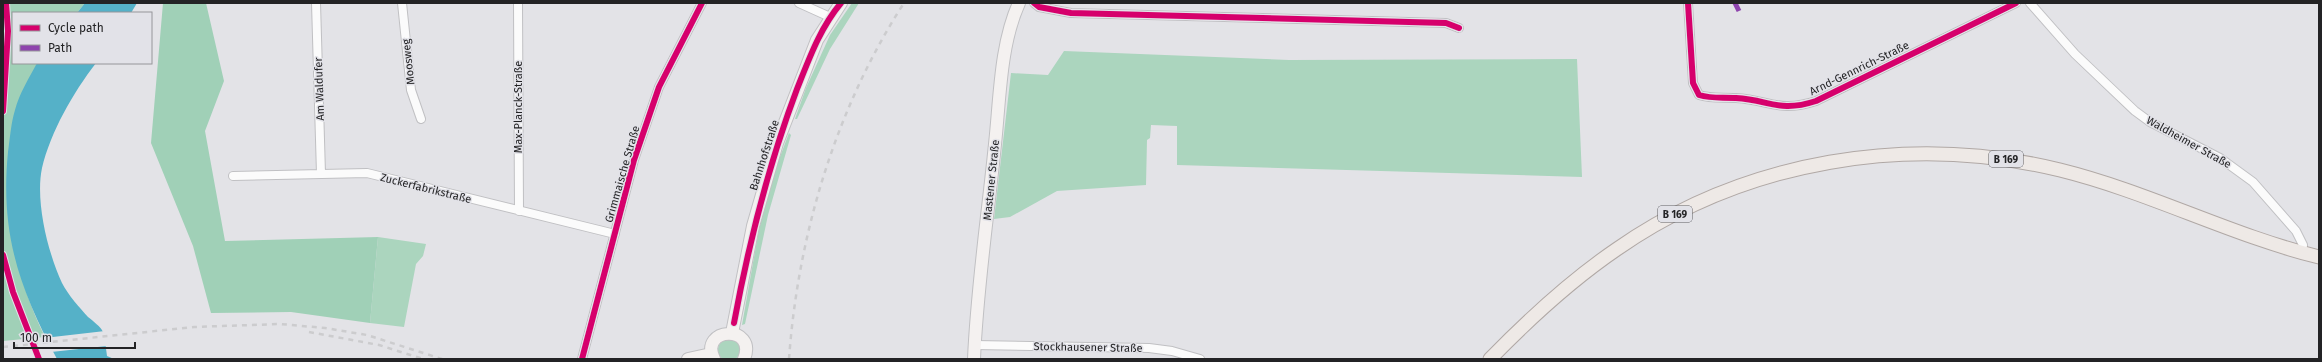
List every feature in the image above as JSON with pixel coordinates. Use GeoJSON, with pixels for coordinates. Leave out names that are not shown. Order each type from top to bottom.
{"type":"FeatureCollection","features":[{"type":"Feature","properties":{"kind":"main road","name":"Bahnhofstraße"},"geometry":{"type":"LineString","coordinates":[[732,333],[749,244],[767,174],[808,61],[830,17],[841,3]]}},
{"type":"Feature","properties":{"kind":"main road","name":"Mastener Straße"},"geometry":{"type":"LineString","coordinates":[[974,359],[1004,68],[1012,23],[1020,3]]}},
{"type":"Feature","properties":{"kind":"main road","name":"B 169"},"geometry":{"type":"LineString","coordinates":[[1490,359],[1550,300],[1618,248],[1653,226],[1705,200],[1754,181],[1796,169],[1848,159],[1889,155],[1956,154],[2032,164],[2089,178],[2232,231],[2319,257]]}},
{"type":"Feature","properties":{"kind":"main road"},"geometry":{"type":"LineString","coordinates":[[688,359],[712,356],[712,346],[718,337],[732,333],[744,341],[746,352],[744,359]]}},
{"type":"Feature","properties":{"kind":"street","name":"Am Waldufer"},"geometry":{"type":"LineString","coordinates":[[316,3],[321,174]]}},
{"type":"Feature","properties":{"kind":"street","name":"Moosweg"},"geometry":{"type":"LineString","coordinates":[[402,3],[411,90],[421,119]]}},
{"type":"Feature","properties":{"kind":"street","name":"Max-Planck-Straße"},"geometry":{"type":"LineString","coordinates":[[518,3],[519,211]]}},
{"type":"Feature","properties":{"kind":"street","name":"Grimmaische Straße"},"geometry":{"type":"LineString","coordinates":[[582,359],[634,160],[659,87],[702,3]]}},
{"type":"Feature","properties":{"kind":"street"},"geometry":{"type":"LineString","coordinates":[[799,3],[830,17]]}},
{"type":"Feature","properties":{"kind":"street"},"geometry":{"type":"LineString","coordinates":[[1034,3],[1040,7],[1071,13],[1446,23],[1458,28]]}},
{"type":"Feature","properties":{"kind":"street","name":"Arnd-Gennrich-Straße"},"geometry":{"type":"LineString","coordinates":[[1688,3],[1693,83],[1699,95],[1710,99],[1736,98],[1785,107],[1816,101],[2016,3]]}},
{"type":"Feature","properties":{"kind":"street","name":"Waldheimer Straße"},"geometry":{"type":"LineString","coordinates":[[2030,3],[2075,54],[2135,111],[2150,122],[2220,158],[2253,182],[2296,231],[2303,245],[2302,253]]}},
{"type":"Feature","properties":{"kind":"street","name":"Zuckerfabrikstraße"},"geometry":{"type":"LineString","coordinates":[[233,176],[367,173],[615,234]]}},
{"type":"Feature","properties":{"kind":"street","name":"Stockhausener Straße"},"geometry":{"type":"LineString","coordinates":[[975,345],[1149,348],[1172,351],[1200,359]]}},
{"type":"Feature","properties":{"kind":"green space"},"geometry":{"type":"Polygon","coordinates":[[[3,3],[85,3],[78,12],[12,12],[12,64],[37,64],[25,98],[16,132],[11,167],[10,201],[13,235],[20,269],[30,303],[45,337],[3,341],[3,3]]]}},
{"type":"Feature","properties":{"kind":"green space"},"geometry":{"type":"Polygon","coordinates":[[[163,3],[206,3],[224,81],[205,131],[225,241],[378,237],[370,323],[291,312],[211,313],[193,246],[151,143],[163,3]]]}},
{"type":"Feature","properties":{"kind":"green space"},"geometry":{"type":"Polygon","coordinates":[[[852,3],[859,3],[830,49],[797,119],[795,119],[806,88],[830,35],[852,3]]]}},
{"type":"Feature","properties":{"kind":"green space"},"geometry":{"type":"Polygon","coordinates":[[[1064,51],[1289,60],[1577,59],[1582,177],[1177,165],[1177,126],[1151,125],[1150,138],[1147,140],[1146,185],[1057,191],[1010,217],[994,219],[1011,73],[1048,75],[1064,51]]]}},
{"type":"Feature","properties":{"kind":"green space"},"geometry":{"type":"Polygon","coordinates":[[[789,133],[791,135],[768,215],[745,324],[742,325],[759,229],[775,170],[789,133]]]}},
{"type":"Feature","properties":{"kind":"green space"},"geometry":{"type":"Polygon","coordinates":[[[378,237],[426,244],[423,256],[416,264],[404,327],[370,323],[378,237]]]}},
{"type":"Feature","properties":{"kind":"green space"},"geometry":{"type":"Polygon","coordinates":[[[729,339],[737,342],[740,350],[737,358],[729,361],[721,358],[718,350],[721,342],[729,339]]]}},
{"type":"Feature","properties":{"kind":"water"},"geometry":{"type":"Polygon","coordinates":[[[85,3],[137,3],[132,12],[78,12],[85,3]]]}},
{"type":"Feature","properties":{"kind":"water"},"geometry":{"type":"Polygon","coordinates":[[[36,64],[95,64],[71,100],[51,140],[42,168],[40,196],[44,227],[52,257],[62,283],[67,292],[88,317],[102,330],[107,356],[114,359],[57,359],[32,308],[23,284],[15,259],[10,234],[6,181],[12,120],[24,86],[36,64]]]}},
{"type":"Feature","properties":{"kind":"pier"},"geometry":{"type":"Polygon","coordinates":[[[105,331],[107,346],[51,352],[44,338],[105,331]]]}},
{"type":"Feature","properties":{"kind":"railway"},"geometry":{"type":"LineString","coordinates":[[789,359],[801,265],[811,219],[824,174],[840,129],[859,85],[880,43],[904,3]]}},
{"type":"Feature","properties":{"kind":"railway"},"geometry":{"type":"LineString","coordinates":[[3,347],[194,327],[280,324],[325,328],[367,335],[442,359]]}},
{"type":"Feature","properties":{"kind":"railway"},"geometry":{"type":"LineString","coordinates":[[309,332],[379,345],[423,359]]}},
{"type":"Feature","properties":{"kind":"marked path"},"geometry":{"type":"LineString","coordinates":[[1735,3],[1739,11]]}},
{"type":"Feature","properties":{"kind":"cycle path"},"geometry":{"type":"LineString","coordinates":[[3,111],[8,31],[6,3]]}},
{"type":"Feature","properties":{"kind":"cycle path"},"geometry":{"type":"LineString","coordinates":[[582,359],[634,160],[659,87],[702,3]]}},
{"type":"Feature","properties":{"kind":"cycle path"},"geometry":{"type":"LineString","coordinates":[[734,323],[760,204],[777,147],[806,66],[821,33],[841,3]]}},
{"type":"Feature","properties":{"kind":"cycle path"},"geometry":{"type":"LineString","coordinates":[[1034,3],[1039,7],[1071,13],[1446,23],[1459,28]]}},
{"type":"Feature","properties":{"kind":"cycle path"},"geometry":{"type":"LineString","coordinates":[[1688,3],[1693,83],[1699,95],[1748,99],[1783,106],[1793,106],[1816,101],[2016,3]]}},
{"type":"Feature","properties":{"kind":"cycle path"},"geometry":{"type":"LineString","coordinates":[[3,255],[13,292],[39,359]]}}]}
